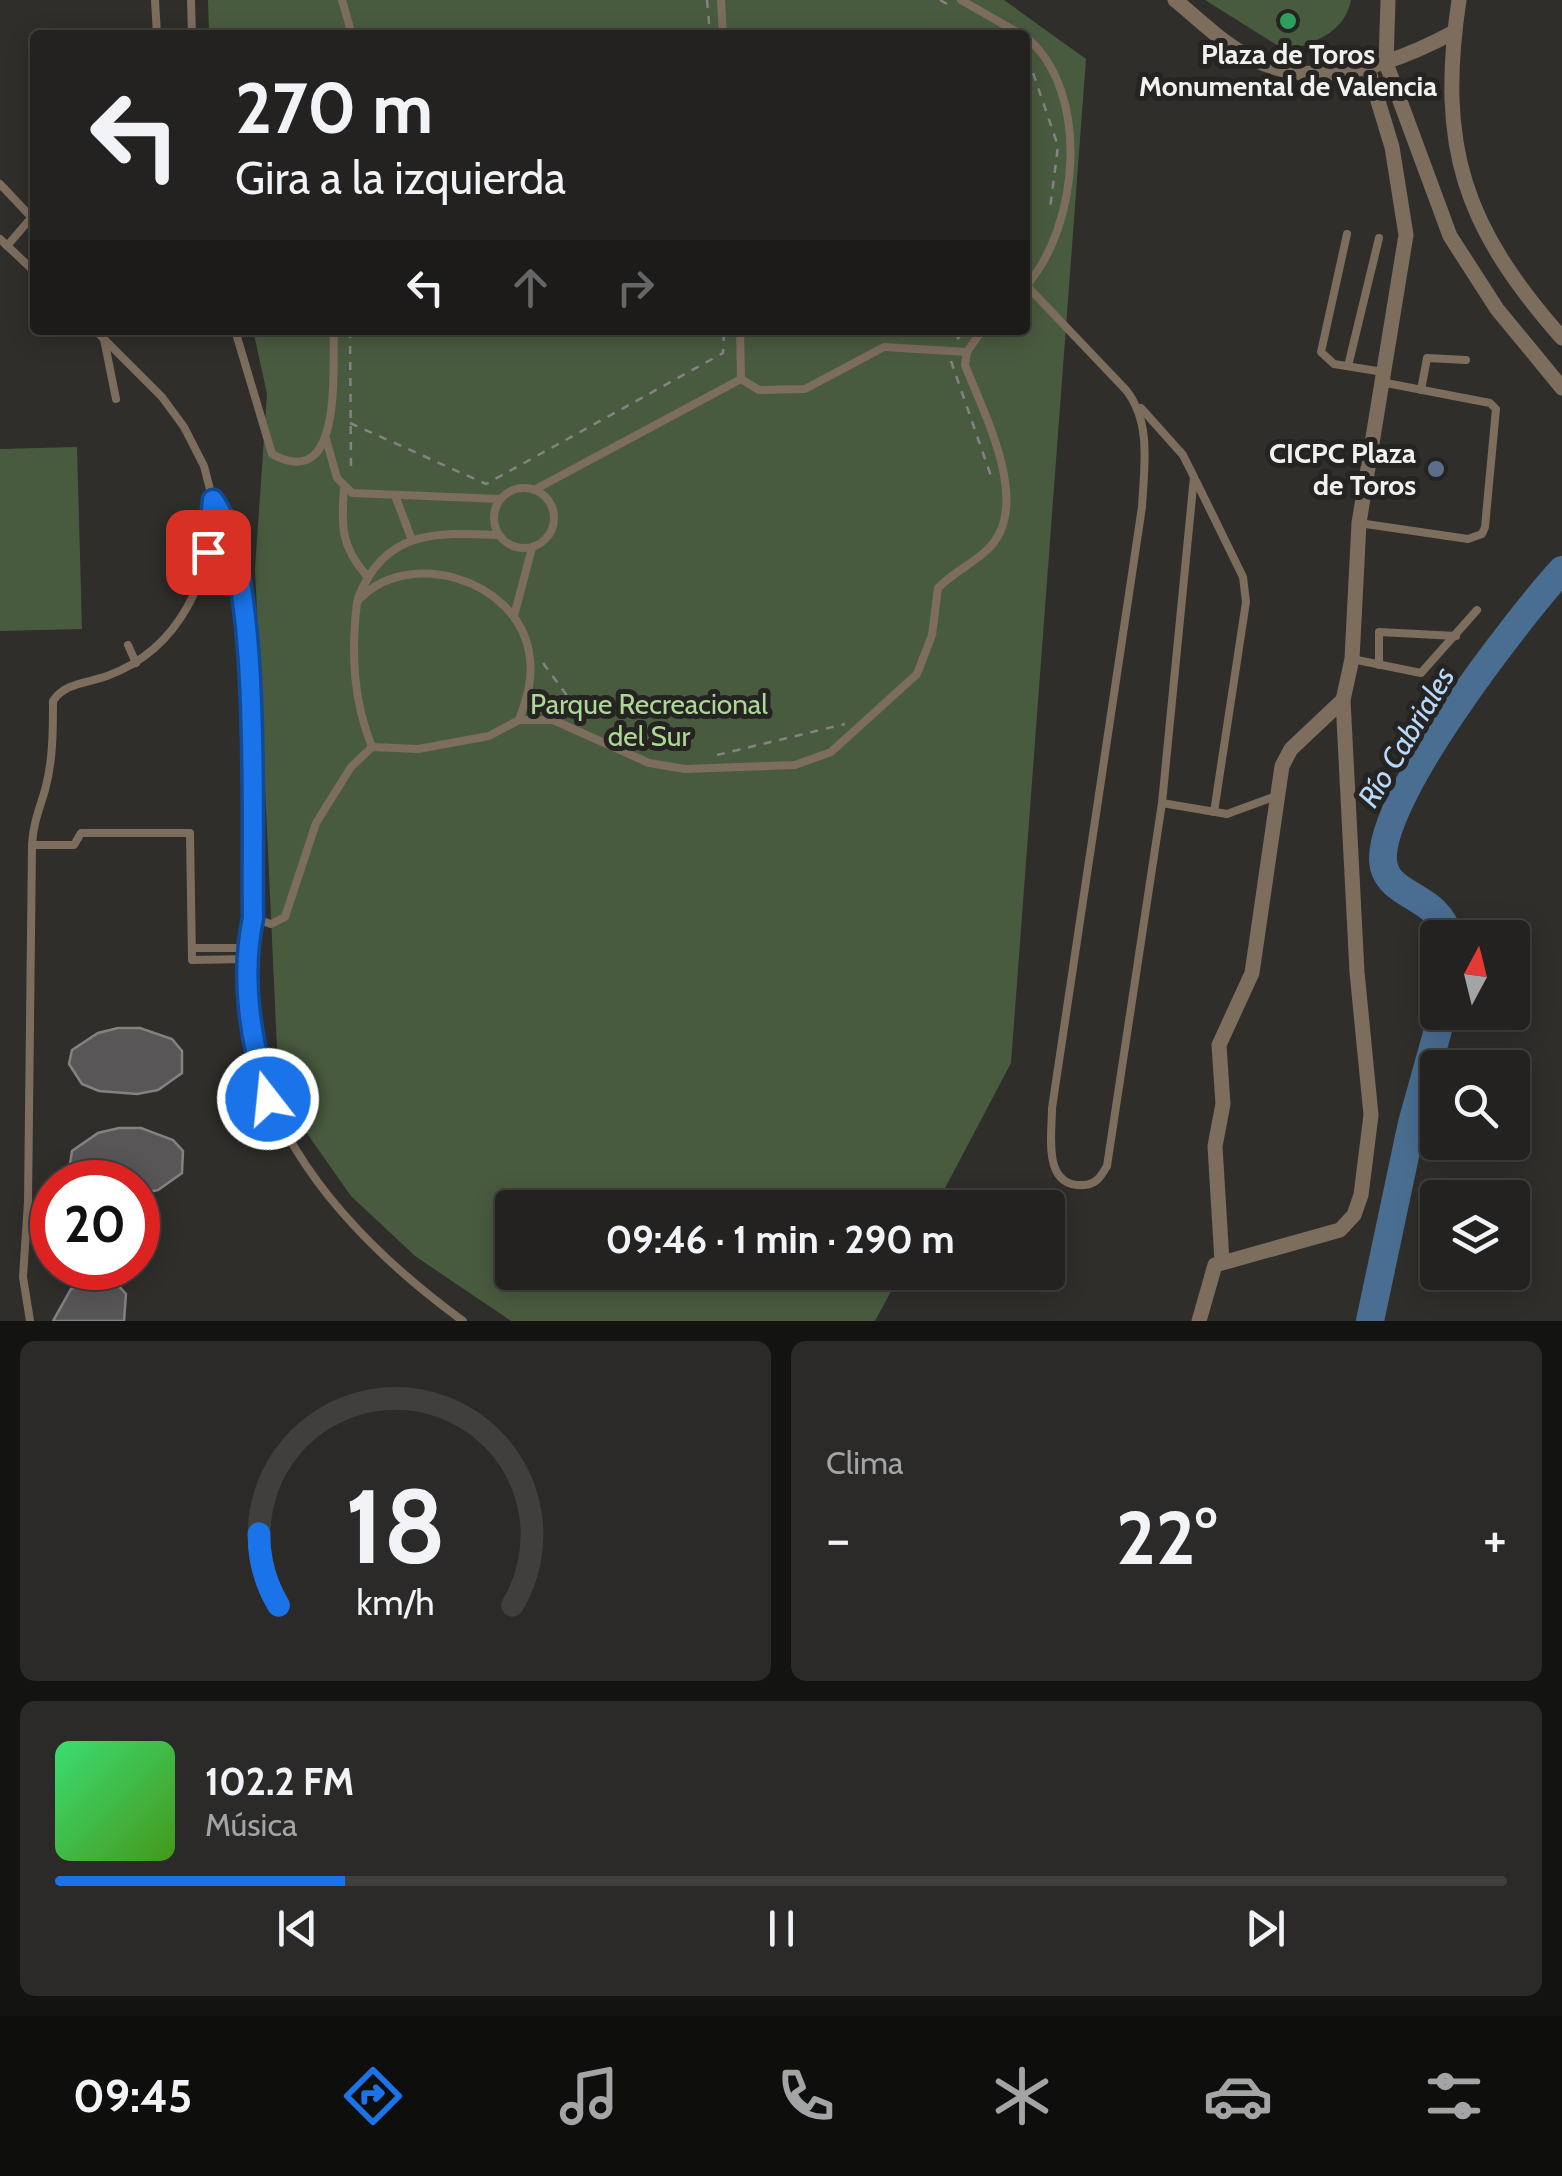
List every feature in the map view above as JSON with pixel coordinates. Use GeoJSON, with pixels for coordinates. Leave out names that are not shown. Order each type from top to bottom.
{"type":"FeatureCollection","features":[{"type":"Feature","properties":{"kind":"street"},"geometry":{"type":"LineString","coordinates":[[1174,0],[1232,46],[1278,69],[1305,74],[1368,68],[1454,32]]}},
{"type":"Feature","properties":{"kind":"street"},"geometry":{"type":"LineString","coordinates":[[1388,0],[1386,62],[1450,236],[1497,309],[1562,388]]}},
{"type":"Feature","properties":{"kind":"street"},"geometry":{"type":"LineString","coordinates":[[1458,0],[1452,142],[1465,188],[1521,291],[1562,338]]}},
{"type":"Feature","properties":{"kind":"street"},"geometry":{"type":"LineString","coordinates":[[1200,1321],[1212,1269],[1222,1262],[1340,1230],[1354,1215],[1362,1195],[1371,1115],[1357,972],[1343,700],[1352,658],[1359,523],[1406,235],[1392,148],[1368,68]]}},
{"type":"Feature","properties":{"kind":"street"},"geometry":{"type":"LineString","coordinates":[[1222,1262],[1215,1146],[1223,1104],[1218,1045],[1252,973],[1282,766],[1292,749],[1343,700]]}},
{"type":"Feature","properties":{"kind":"lane"},"geometry":{"type":"LineString","coordinates":[[155,0],[157,30]]}},
{"type":"Feature","properties":{"kind":"lane"},"geometry":{"type":"LineString","coordinates":[[191,0],[192,30]]}},
{"type":"Feature","properties":{"kind":"lane"},"geometry":{"type":"LineString","coordinates":[[342,0],[351,30]]}},
{"type":"Feature","properties":{"kind":"lane"},"geometry":{"type":"LineString","coordinates":[[721,0],[723,30]]}},
{"type":"Feature","properties":{"kind":"lane"},"geometry":{"type":"LineString","coordinates":[[961,0],[1014,30]]}},
{"type":"Feature","properties":{"kind":"lane"},"geometry":{"type":"LineString","coordinates":[[1030,44],[1060,86],[1069,138],[1055,240],[1030,280]]}},
{"type":"Feature","properties":{"kind":"lane"},"geometry":{"type":"LineString","coordinates":[[0,184],[30,217]]}},
{"type":"Feature","properties":{"kind":"lane"},"geometry":{"type":"LineString","coordinates":[[30,222],[4,243],[30,267]]}},
{"type":"Feature","properties":{"kind":"lane"},"geometry":{"type":"LineString","coordinates":[[1347,234],[1320,343],[1326,358],[1421,390],[1490,402],[1496,409],[1482,534],[1468,539],[1359,523]]}},
{"type":"Feature","properties":{"kind":"lane"},"geometry":{"type":"LineString","coordinates":[[1348,366],[1379,238]]}},
{"type":"Feature","properties":{"kind":"lane"},"geometry":{"type":"LineString","coordinates":[[1030,290],[1183,455],[1243,577],[1246,602],[1214,812]]}},
{"type":"Feature","properties":{"kind":"lane"},"geometry":{"type":"LineString","coordinates":[[30,1321],[23,1277],[28,1202],[32,845],[33,824],[45,790],[53,740],[53,701],[66,687],[136,663],[156,648],[189,608],[213,533],[213,500],[204,466],[184,427],[162,397],[101,335]]}},
{"type":"Feature","properties":{"kind":"lane"},"geometry":{"type":"LineString","coordinates":[[236,335],[272,454],[289,464],[303,464],[316,456],[325,438],[332,406],[334,335]]}},
{"type":"Feature","properties":{"kind":"lane"},"geometry":{"type":"LineString","coordinates":[[740,335],[741,379]]}},
{"type":"Feature","properties":{"kind":"lane"},"geometry":{"type":"LineString","coordinates":[[253,918],[271,924],[286,918],[316,823],[352,767],[372,748],[418,749],[490,736],[519,720],[554,720],[622,754],[686,769],[795,765],[830,752],[917,674],[932,634],[938,588],[988,549],[1006,526],[1010,505],[990,427],[965,365],[979,335]]}},
{"type":"Feature","properties":{"kind":"lane"},"geometry":{"type":"LineString","coordinates":[[104,338],[116,399]]}},
{"type":"Feature","properties":{"kind":"lane"},"geometry":{"type":"LineString","coordinates":[[741,379],[759,390],[804,389],[884,347],[968,352]]}},
{"type":"Feature","properties":{"kind":"lane"},"geometry":{"type":"LineString","coordinates":[[1421,390],[1427,358],[1466,360]]}},
{"type":"Feature","properties":{"kind":"lane"},"geometry":{"type":"LineString","coordinates":[[498,536],[493,517],[500,500],[516,489],[534,490],[741,379]]}},
{"type":"Feature","properties":{"kind":"lane"},"geometry":{"type":"LineString","coordinates":[[1137,405],[1143,424],[1142,507],[1052,1108],[1052,1161],[1057,1175],[1068,1184],[1089,1185],[1100,1178],[1107,1166],[1162,803],[1194,478]]}},
{"type":"Feature","properties":{"kind":"lane"},"geometry":{"type":"LineString","coordinates":[[325,438],[348,491],[341,530],[346,548],[368,576]]}},
{"type":"Feature","properties":{"kind":"lane"},"geometry":{"type":"LineString","coordinates":[[372,748],[360,717],[354,679],[357,602],[368,576],[388,550],[442,533],[498,536],[513,547],[532,548],[548,538],[555,520],[550,502],[534,490]]}},
{"type":"Feature","properties":{"kind":"lane"},"geometry":{"type":"LineString","coordinates":[[348,491],[396,498],[500,500]]}},
{"type":"Feature","properties":{"kind":"lane"},"geometry":{"type":"LineString","coordinates":[[396,498],[412,540]]}},
{"type":"Feature","properties":{"kind":"lane"},"geometry":{"type":"LineString","coordinates":[[213,500],[226,519],[243,591],[253,918],[247,959],[256,1056],[288,1142],[368,1240],[462,1321]]}},
{"type":"Feature","properties":{"kind":"lane"},"geometry":{"type":"LineString","coordinates":[[514,616],[532,548]]}},
{"type":"Feature","properties":{"kind":"lane"},"geometry":{"type":"LineString","coordinates":[[357,602],[380,580],[417,572],[453,577],[487,591],[514,616],[529,650],[531,686],[519,720]]}},
{"type":"Feature","properties":{"kind":"lane"},"geometry":{"type":"LineString","coordinates":[[1352,658],[1421,674],[1478,610]]}},
{"type":"Feature","properties":{"kind":"lane"},"geometry":{"type":"LineString","coordinates":[[1379,665],[1378,632],[1456,636]]}},
{"type":"Feature","properties":{"kind":"lane"},"geometry":{"type":"LineString","coordinates":[[128,645],[136,663]]}},
{"type":"Feature","properties":{"kind":"lane"},"geometry":{"type":"LineString","coordinates":[[1162,803],[1214,812],[1252,808],[1276,796]]}},
{"type":"Feature","properties":{"kind":"lane"},"geometry":{"type":"LineString","coordinates":[[32,845],[74,845],[81,832],[190,833],[192,960],[247,959]]}},
{"type":"Feature","properties":{"kind":"lane"},"geometry":{"type":"LineString","coordinates":[[192,948],[247,948]]}},
{"type":"Feature","properties":{"kind":"path"},"geometry":{"type":"LineString","coordinates":[[706,0],[709,30]]}},
{"type":"Feature","properties":{"kind":"path"},"geometry":{"type":"LineString","coordinates":[[1030,68],[1058,146],[1048,218]]}},
{"type":"Feature","properties":{"kind":"path"},"geometry":{"type":"LineString","coordinates":[[348,491],[350,335]]}},
{"type":"Feature","properties":{"kind":"path"},"geometry":{"type":"LineString","coordinates":[[349,423],[486,484],[722,353],[724,335]]}},
{"type":"Feature","properties":{"kind":"path"},"geometry":{"type":"LineString","coordinates":[[960,335],[955,340],[950,362],[992,478]]}},
{"type":"Feature","properties":{"kind":"path"},"geometry":{"type":"LineString","coordinates":[[541,660],[546,674],[591,727]]}},
{"type":"Feature","properties":{"kind":"path"},"geometry":{"type":"LineString","coordinates":[[705,758],[853,722]]}},
{"type":"Feature","properties":{"kind":"green space","name":"Parque Recreacional del Sur"},"geometry":{"type":"Polygon","coordinates":[[[208,0],[1004,0],[1086,59],[1011,1063],[944,1190],[495,1190],[495,1290],[892,1290],[875,1321],[511,1321],[415,1256],[351,1196],[294,1115],[277,1048],[255,569],[267,394],[254,335],[1030,335],[1030,30],[209,30],[208,0]]]}},
{"type":"Feature","properties":{"kind":"green space","name":"Plaza de Toros Monumental de Valencia"},"geometry":{"type":"Polygon","coordinates":[[[1205,0],[1351,0],[1342,20],[1327,35],[1285,50],[1205,0]]]}},
{"type":"Feature","properties":{"kind":"green space"},"geometry":{"type":"Polygon","coordinates":[[[77,447],[82,629],[0,631],[0,449],[77,447]]]}},
{"type":"Feature","properties":{"kind":"building"},"geometry":{"type":"Polygon","coordinates":[[[140,1028],[172,1039],[182,1051],[182,1073],[158,1090],[137,1094],[99,1091],[82,1084],[69,1064],[72,1050],[98,1033],[140,1028]]]}},
{"type":"Feature","properties":{"kind":"building"},"geometry":{"type":"Polygon","coordinates":[[[141,1128],[173,1140],[183,1151],[182,1173],[160,1189],[160,1160],[71,1160],[72,1151],[98,1133],[141,1128]]]}},
{"type":"Feature","properties":{"kind":"building"},"geometry":{"type":"Polygon","coordinates":[[[70,1290],[122,1290],[126,1294],[124,1321],[53,1321],[70,1290]]]}},
{"type":"Feature","properties":{"kind":"waterway","name":"Río Cabriales"},"geometry":{"type":"LineString","coordinates":[[1441,920],[1389,877],[1384,867],[1386,839],[1400,802],[1452,714],[1562,570]]}},
{"type":"Feature","properties":{"kind":"waterway","name":"Río Cabriales"},"geometry":{"type":"LineString","coordinates":[[1370,1321],[1412,1123],[1438,1030]]}},
{"type":"Feature","properties":{"kind":"place","name":"Plaza de Toros Monumental de Valencia"},"geometry":{"type":"Point","coordinates":[1288,21]}},
{"type":"Feature","properties":{"kind":"place","name":"CICPC Plaza de Toros"},"geometry":{"type":"Point","coordinates":[1436,469]}},
{"type":"Feature","properties":{"kind":"route"},"geometry":{"type":"LineString","coordinates":[[208,552],[213,533],[213,500],[226,519],[243,591],[253,918],[247,948],[248,1011],[268,1099]]}}]}
